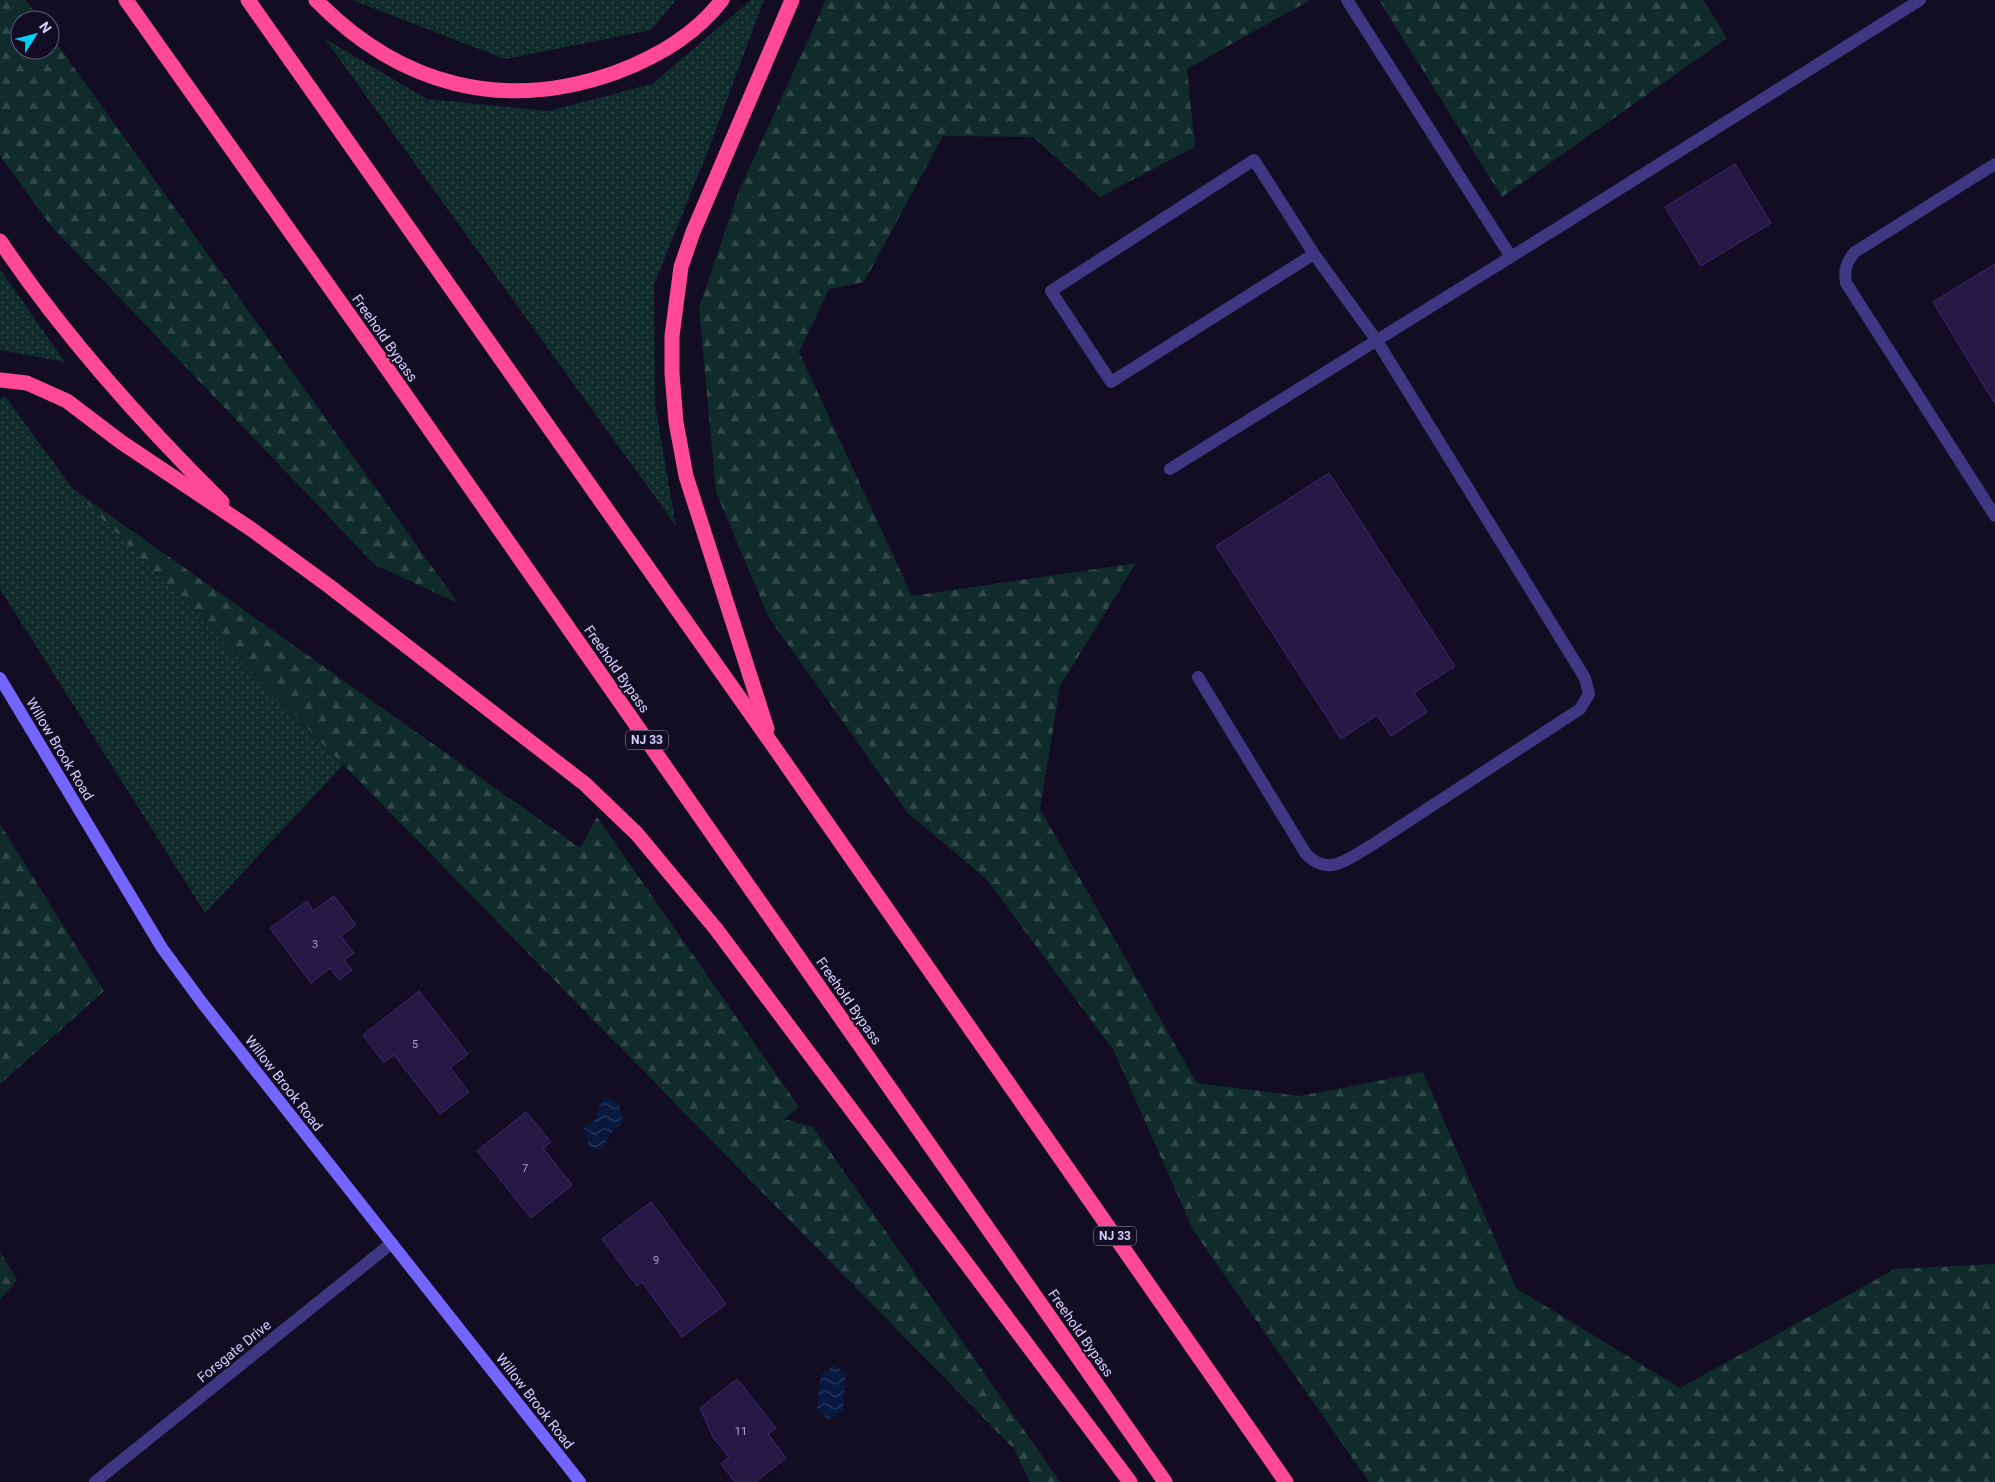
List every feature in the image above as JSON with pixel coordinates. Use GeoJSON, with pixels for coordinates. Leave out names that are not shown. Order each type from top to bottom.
{"type":"FeatureCollection","features":[{"type":"Feature","properties":{"kind":"highway","name":"Freehold Bypass"},"geometry":{"type":"LineString","coordinates":[[126,0],[379,357],[1165,1482]]}},
{"type":"Feature","properties":{"kind":"highway","name":"NJ 33"},"geometry":{"type":"LineString","coordinates":[[248,0],[772,744],[1286,1482]]}},
{"type":"Feature","properties":{"kind":"highway"},"geometry":{"type":"LineString","coordinates":[[316,0],[337,22],[371,48],[418,72],[446,82],[492,91],[521,91],[549,90],[579,85],[633,66],[666,50],[690,32],[722,0]]}},
{"type":"Feature","properties":{"kind":"highway"},"geometry":{"type":"LineString","coordinates":[[772,744],[686,476],[676,422],[672,373],[672,336],[681,267],[692,232],[792,0]]}},
{"type":"Feature","properties":{"kind":"highway"},"geometry":{"type":"LineString","coordinates":[[0,241],[62,324],[111,384],[174,454],[251,530]]}},
{"type":"Feature","properties":{"kind":"highway"},"geometry":{"type":"LineString","coordinates":[[0,380],[27,383],[67,401],[121,442],[251,530],[329,586],[585,784],[637,834],[716,929],[1130,1482]]}},
{"type":"Feature","properties":{"kind":"street"},"geometry":{"type":"LineString","coordinates":[[1347,0],[1511,257]]}},
{"type":"Feature","properties":{"kind":"street"},"geometry":{"type":"LineString","coordinates":[[1170,469],[1920,0]]}},
{"type":"Feature","properties":{"kind":"street"},"geometry":{"type":"LineString","coordinates":[[1198,677],[1306,854],[1312,860],[1325,866],[1339,864],[1422,812],[1580,709],[1589,694],[1585,678],[1377,341],[1314,254],[1254,160],[1051,291],[1111,382],[1314,254]]}},
{"type":"Feature","properties":{"kind":"street"},"geometry":{"type":"LineString","coordinates":[[1995,164],[1855,252],[1844,271],[1846,283],[1995,516]]}},
{"type":"Feature","properties":{"kind":"street","name":"Willow Brook Road"},"geometry":{"type":"LineString","coordinates":[[0,678],[162,948],[203,1004],[580,1482]]}},
{"type":"Feature","properties":{"kind":"street","name":"Forsgate Drive"},"geometry":{"type":"LineString","coordinates":[[95,1482],[392,1243]]}},
{"type":"Feature","properties":{"kind":"green space"},"geometry":{"type":"Polygon","coordinates":[[[0,0],[26,0],[33,10],[10,10],[10,60],[60,60],[60,48],[458,603],[375,565],[51,226],[0,156],[0,0]]]}},
{"type":"Feature","properties":{"kind":"green space"},"geometry":{"type":"Polygon","coordinates":[[[352,0],[676,0],[651,30],[505,59],[352,0]]]}},
{"type":"Feature","properties":{"kind":"green space"},"geometry":{"type":"Polygon","coordinates":[[[751,0],[764,0],[709,148],[654,285],[655,404],[676,526],[325,39],[427,99],[549,111],[652,84],[751,0]]]}},
{"type":"Feature","properties":{"kind":"green space"},"geometry":{"type":"Polygon","coordinates":[[[826,0],[1310,0],[1187,69],[1195,147],[1100,197],[1033,137],[943,136],[864,282],[829,289],[799,352],[912,596],[1136,563],[1060,686],[1040,809],[1197,1083],[1300,1096],[1423,1072],[1516,1288],[1680,1388],[1895,1269],[1995,1264],[1995,1482],[1369,1482],[1193,1230],[1114,1051],[987,880],[907,812],[769,618],[716,492],[699,308],[738,193],[826,0]]]}},
{"type":"Feature","properties":{"kind":"green space"},"geometry":{"type":"Polygon","coordinates":[[[1379,0],[1703,0],[1727,38],[1502,197],[1379,0]]]}},
{"type":"Feature","properties":{"kind":"green space"},"geometry":{"type":"Polygon","coordinates":[[[0,269],[65,362],[0,350],[0,269]]]}},
{"type":"Feature","properties":{"kind":"green space"},"geometry":{"type":"Polygon","coordinates":[[[5,396],[73,489],[343,765],[205,913],[0,589],[0,400],[5,396]]]}},
{"type":"Feature","properties":{"kind":"green space"},"geometry":{"type":"Polygon","coordinates":[[[73,489],[580,848],[597,817],[799,1107],[784,1119],[813,1127],[1060,1482],[1030,1482],[1014,1449],[73,489]]]}},
{"type":"Feature","properties":{"kind":"green space"},"geometry":{"type":"Polygon","coordinates":[[[0,824],[104,991],[0,1084],[0,824]]]}},
{"type":"Feature","properties":{"kind":"green space"},"geometry":{"type":"Polygon","coordinates":[[[0,1251],[17,1280],[0,1300],[0,1251]]]}},
{"type":"Feature","properties":{"kind":"water"},"geometry":{"type":"Polygon","coordinates":[[[604,1097],[619,1104],[623,1123],[611,1133],[604,1148],[591,1150],[583,1129],[594,1121],[604,1097]]]}},
{"type":"Feature","properties":{"kind":"water"},"geometry":{"type":"Polygon","coordinates":[[[834,1365],[846,1374],[843,1411],[828,1420],[817,1408],[821,1375],[834,1365]]]}},
{"type":"Feature","properties":{"kind":"building"},"geometry":{"type":"Polygon","coordinates":[[[1735,164],[1771,223],[1701,266],[1665,207],[1735,164]]]}},
{"type":"Feature","properties":{"kind":"building"},"geometry":{"type":"Polygon","coordinates":[[[1995,264],[1995,404],[1933,302],[1995,264]]]}},
{"type":"Feature","properties":{"kind":"building"},"geometry":{"type":"Polygon","coordinates":[[[1329,473],[1455,666],[1414,693],[1427,712],[1391,736],[1377,715],[1341,739],[1216,546],[1329,473]]]}},
{"type":"Feature","properties":{"kind":"building"},"geometry":{"type":"Polygon","coordinates":[[[334,896],[356,925],[341,936],[354,953],[344,960],[352,970],[339,980],[330,968],[311,983],[270,928],[307,901],[313,911],[334,896]]]}},
{"type":"Feature","properties":{"kind":"building"},"geometry":{"type":"Polygon","coordinates":[[[419,991],[468,1054],[450,1068],[469,1092],[440,1114],[394,1055],[384,1063],[363,1035],[419,991]]]}},
{"type":"Feature","properties":{"kind":"building"},"geometry":{"type":"Polygon","coordinates":[[[526,1112],[551,1142],[543,1148],[572,1185],[531,1218],[477,1151],[526,1112]]]}},
{"type":"Feature","properties":{"kind":"building"},"geometry":{"type":"Polygon","coordinates":[[[651,1202],[726,1304],[682,1337],[642,1282],[637,1286],[602,1239],[651,1202]]]}},
{"type":"Feature","properties":{"kind":"building"},"geometry":{"type":"Polygon","coordinates":[[[737,1379],[776,1428],[768,1434],[786,1458],[756,1482],[735,1482],[721,1464],[729,1457],[714,1439],[700,1408],[737,1379]]]}}]}
